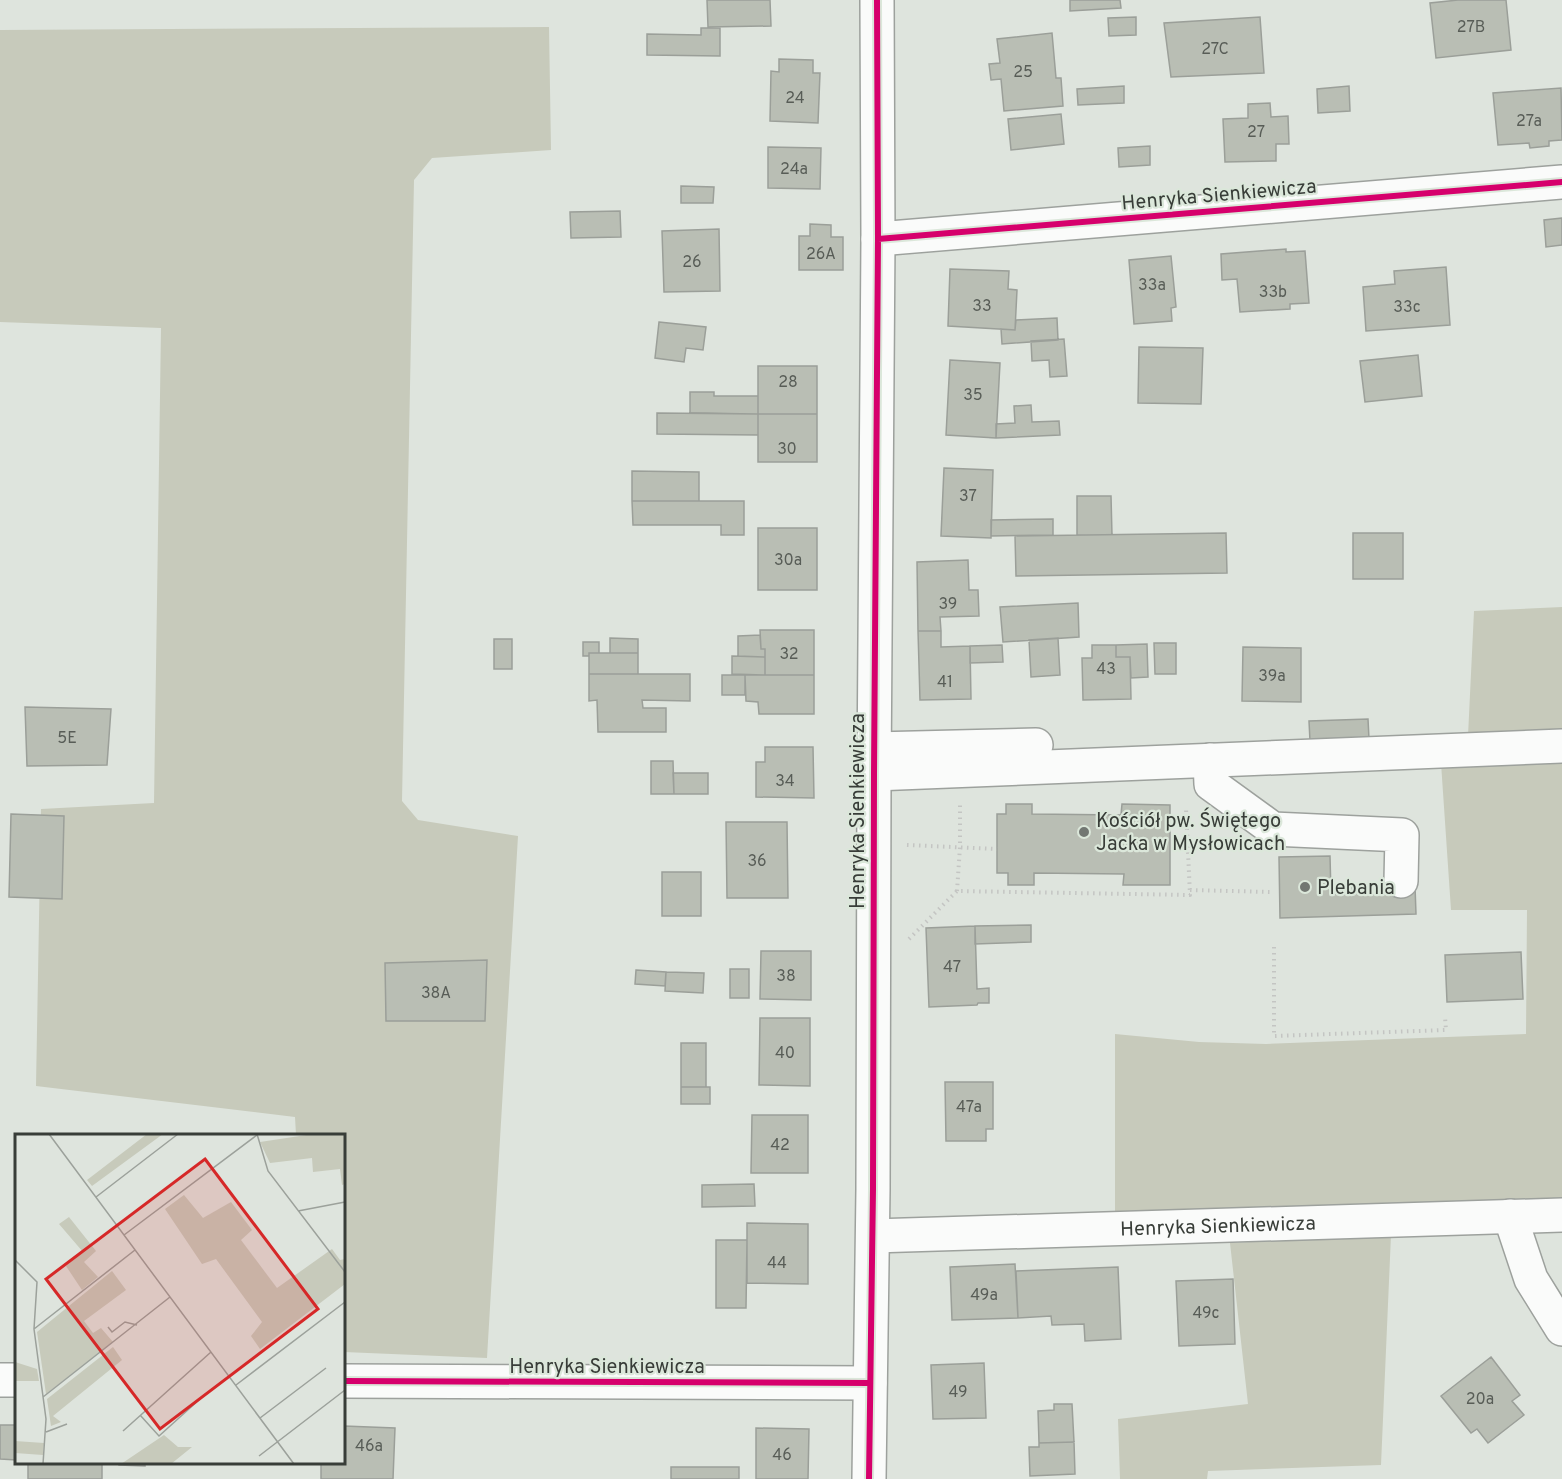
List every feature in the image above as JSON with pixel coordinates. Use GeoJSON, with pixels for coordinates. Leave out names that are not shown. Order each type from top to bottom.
{"type":"FeatureCollection","features":[{"type":"Feature","properties":{"kind":"street","name":"Henryka Sienkiewicza"},"geometry":{"type":"LineString","coordinates":[[869,1479],[873,1236],[877,0]]}},
{"type":"Feature","properties":{"kind":"street","name":"Henryka Sienkiewicza"},"geometry":{"type":"LineString","coordinates":[[878,239],[1562,182]]}},
{"type":"Feature","properties":{"kind":"street"},"geometry":{"type":"LineString","coordinates":[[874,761],[1212,750],[1562,746]]}},
{"type":"Feature","properties":{"kind":"street"},"geometry":{"type":"LineString","coordinates":[[1212,750],[1211,784],[1273,829],[1402,835],[1401,881]]}},
{"type":"Feature","properties":{"kind":"street","name":"Henryka Sienkiewicza"},"geometry":{"type":"LineString","coordinates":[[873,1236],[1562,1215]]}},
{"type":"Feature","properties":{"kind":"street"},"geometry":{"type":"LineString","coordinates":[[1510,1216],[1531,1279],[1562,1329]]}},
{"type":"Feature","properties":{"kind":"street","name":"Henryka Sienkiewicza"},"geometry":{"type":"LineString","coordinates":[[345,1381],[870,1383]]}},
{"type":"Feature","properties":{"kind":"path"},"geometry":{"type":"LineString","coordinates":[[957,891],[1190,895],[1186,799]]}},
{"type":"Feature","properties":{"kind":"path"},"geometry":{"type":"LineString","coordinates":[[905,942],[957,891],[960,800]]}},
{"type":"Feature","properties":{"kind":"path"},"geometry":{"type":"LineString","coordinates":[[897,845],[997,849]]}},
{"type":"Feature","properties":{"kind":"path"},"geometry":{"type":"LineString","coordinates":[[1190,890],[1271,892]]}},
{"type":"Feature","properties":{"kind":"path"},"geometry":{"type":"LineString","coordinates":[[1274,946],[1274,1036],[1446,1030],[1445,1017]]}},
{"type":"Feature","properties":{"kind":"green space"},"geometry":{"type":"Polygon","coordinates":[[[549,27],[551,150],[432,158],[414,180],[402,801],[418,820],[518,836],[487,1358],[345,1352],[345,1134],[296,1134],[295,1117],[36,1086],[41,809],[154,803],[161,328],[0,322],[0,30],[549,27]]]}},
{"type":"Feature","properties":{"kind":"green space"},"geometry":{"type":"Polygon","coordinates":[[[1562,607],[1562,734],[1468,736],[1474,611],[1562,607]]]}},
{"type":"Feature","properties":{"kind":"green space"},"geometry":{"type":"Polygon","coordinates":[[[1562,758],[1562,1205],[1115,1216],[1115,1034],[1199,1042],[1266,1044],[1526,1034],[1527,910],[1451,910],[1441,763],[1562,758]]]}},
{"type":"Feature","properties":{"kind":"green space"},"geometry":{"type":"Polygon","coordinates":[[[1391,1235],[1381,1465],[1208,1471],[1207,1479],[1120,1479],[1118,1419],[1248,1404],[1230,1243],[1391,1235]]]}},
{"type":"Feature","properties":{"kind":"building"},"geometry":{"type":"Polygon","coordinates":[[[707,0],[770,0],[771,26],[708,27],[707,0]]]}},
{"type":"Feature","properties":{"kind":"building"},"geometry":{"type":"Polygon","coordinates":[[[1070,0],[1120,0],[1121,8],[1070,11],[1070,0]]]}},
{"type":"Feature","properties":{"kind":"building"},"geometry":{"type":"Polygon","coordinates":[[[1458,0],[1506,0],[1511,50],[1436,58],[1430,3],[1458,0]]]}},
{"type":"Feature","properties":{"kind":"building"},"geometry":{"type":"Polygon","coordinates":[[[1136,17],[1136,35],[1109,36],[1108,18],[1136,17]]]}},
{"type":"Feature","properties":{"kind":"building"},"geometry":{"type":"Polygon","coordinates":[[[1260,17],[1264,73],[1171,77],[1164,23],[1260,17]]]}},
{"type":"Feature","properties":{"kind":"building"},"geometry":{"type":"Polygon","coordinates":[[[701,28],[720,28],[720,56],[647,55],[647,34],[701,35],[701,28]]]}},
{"type":"Feature","properties":{"kind":"building"},"geometry":{"type":"Polygon","coordinates":[[[1052,33],[1056,78],[1061,78],[1063,106],[1004,111],[1001,79],[991,80],[989,64],[1000,63],[997,39],[1052,33]]]}},
{"type":"Feature","properties":{"kind":"building"},"geometry":{"type":"Polygon","coordinates":[[[779,59],[813,60],[813,73],[820,73],[818,123],[770,121],[771,71],[779,72],[779,59]]]}},
{"type":"Feature","properties":{"kind":"building"},"geometry":{"type":"Polygon","coordinates":[[[1124,86],[1124,103],[1078,105],[1077,89],[1124,86]]]}},
{"type":"Feature","properties":{"kind":"building"},"geometry":{"type":"Polygon","coordinates":[[[1349,86],[1350,111],[1318,113],[1317,89],[1349,86]]]}},
{"type":"Feature","properties":{"kind":"building"},"geometry":{"type":"Polygon","coordinates":[[[1561,88],[1562,140],[1549,141],[1549,146],[1530,148],[1529,143],[1498,145],[1493,93],[1561,88]]]}},
{"type":"Feature","properties":{"kind":"building"},"geometry":{"type":"Polygon","coordinates":[[[1270,103],[1271,117],[1288,116],[1289,144],[1276,144],[1276,161],[1225,162],[1223,119],[1248,118],[1248,104],[1270,103]]]}},
{"type":"Feature","properties":{"kind":"building"},"geometry":{"type":"Polygon","coordinates":[[[1061,114],[1064,144],[1011,150],[1008,119],[1061,114]]]}},
{"type":"Feature","properties":{"kind":"building"},"geometry":{"type":"Polygon","coordinates":[[[1150,146],[1150,165],[1119,167],[1118,148],[1150,146]]]}},
{"type":"Feature","properties":{"kind":"building"},"geometry":{"type":"Polygon","coordinates":[[[768,147],[821,148],[820,189],[768,188],[768,147]]]}},
{"type":"Feature","properties":{"kind":"building"},"geometry":{"type":"Polygon","coordinates":[[[681,186],[714,187],[713,203],[681,203],[681,186]]]}},
{"type":"Feature","properties":{"kind":"building"},"geometry":{"type":"Polygon","coordinates":[[[620,211],[621,237],[571,238],[570,212],[620,211]]]}},
{"type":"Feature","properties":{"kind":"building"},"geometry":{"type":"Polygon","coordinates":[[[1562,218],[1562,245],[1546,247],[1544,220],[1562,218]]]}},
{"type":"Feature","properties":{"kind":"building"},"geometry":{"type":"Polygon","coordinates":[[[810,224],[831,225],[831,237],[843,237],[843,270],[799,270],[799,236],[810,236],[810,224]]]}},
{"type":"Feature","properties":{"kind":"building"},"geometry":{"type":"Polygon","coordinates":[[[719,229],[720,291],[664,292],[662,231],[719,229]]]}},
{"type":"Feature","properties":{"kind":"building"},"geometry":{"type":"Polygon","coordinates":[[[1286,249],[1286,252],[1305,251],[1309,303],[1290,304],[1290,309],[1240,312],[1237,279],[1222,280],[1221,254],[1286,249]]]}},
{"type":"Feature","properties":{"kind":"building"},"geometry":{"type":"Polygon","coordinates":[[[1171,256],[1176,307],[1171,308],[1172,321],[1134,324],[1129,260],[1171,256]]]}},
{"type":"Feature","properties":{"kind":"building"},"geometry":{"type":"Polygon","coordinates":[[[1446,267],[1450,325],[1366,331],[1363,287],[1395,284],[1394,271],[1446,267]]]}},
{"type":"Feature","properties":{"kind":"building"},"geometry":{"type":"Polygon","coordinates":[[[950,269],[1009,271],[1008,289],[1017,290],[1015,330],[948,326],[950,269]]]}},
{"type":"Feature","properties":{"kind":"building"},"geometry":{"type":"Polygon","coordinates":[[[1057,318],[1058,340],[1002,344],[1001,329],[1015,330],[1016,320],[1057,318]]]}},
{"type":"Feature","properties":{"kind":"building"},"geometry":{"type":"Polygon","coordinates":[[[659,322],[706,327],[703,350],[686,348],[684,362],[655,358],[659,322]]]}},
{"type":"Feature","properties":{"kind":"building"},"geometry":{"type":"Polygon","coordinates":[[[1064,339],[1067,376],[1050,377],[1049,360],[1032,361],[1031,341],[1064,339]]]}},
{"type":"Feature","properties":{"kind":"building"},"geometry":{"type":"Polygon","coordinates":[[[1139,347],[1203,348],[1201,404],[1138,403],[1139,347]]]}},
{"type":"Feature","properties":{"kind":"building"},"geometry":{"type":"Polygon","coordinates":[[[1418,355],[1422,396],[1365,402],[1360,361],[1418,355]]]}},
{"type":"Feature","properties":{"kind":"building"},"geometry":{"type":"Polygon","coordinates":[[[950,360],[1000,363],[996,438],[946,435],[950,360]]]}},
{"type":"Feature","properties":{"kind":"building"},"geometry":{"type":"Polygon","coordinates":[[[758,366],[817,366],[817,414],[758,414],[758,366]]]}},
{"type":"Feature","properties":{"kind":"building"},"geometry":{"type":"Polygon","coordinates":[[[690,392],[714,392],[714,396],[758,396],[758,414],[690,413],[690,392]]]}},
{"type":"Feature","properties":{"kind":"building"},"geometry":{"type":"Polygon","coordinates":[[[1031,405],[1032,422],[1059,421],[1060,435],[996,438],[996,424],[1015,423],[1014,406],[1031,405]]]}},
{"type":"Feature","properties":{"kind":"building"},"geometry":{"type":"Polygon","coordinates":[[[657,413],[758,414],[758,435],[657,434],[657,413]]]}},
{"type":"Feature","properties":{"kind":"building"},"geometry":{"type":"Polygon","coordinates":[[[758,414],[817,414],[817,462],[758,462],[758,414]]]}},
{"type":"Feature","properties":{"kind":"building"},"geometry":{"type":"Polygon","coordinates":[[[944,468],[993,470],[991,538],[941,536],[944,468]]]}},
{"type":"Feature","properties":{"kind":"building"},"geometry":{"type":"Polygon","coordinates":[[[632,471],[699,472],[699,501],[632,501],[632,471]]]}},
{"type":"Feature","properties":{"kind":"building"},"geometry":{"type":"Polygon","coordinates":[[[1077,496],[1111,496],[1112,535],[1077,535],[1077,496]]]}},
{"type":"Feature","properties":{"kind":"building"},"geometry":{"type":"Polygon","coordinates":[[[632,501],[744,501],[744,535],[721,535],[721,525],[633,525],[632,501]]]}},
{"type":"Feature","properties":{"kind":"building"},"geometry":{"type":"Polygon","coordinates":[[[1053,519],[1053,535],[991,536],[991,520],[1053,519]]]}},
{"type":"Feature","properties":{"kind":"building"},"geometry":{"type":"Polygon","coordinates":[[[758,528],[817,528],[817,590],[758,590],[758,528]]]}},
{"type":"Feature","properties":{"kind":"building"},"geometry":{"type":"Polygon","coordinates":[[[1226,533],[1227,573],[1016,576],[1015,536],[1226,533]]]}},
{"type":"Feature","properties":{"kind":"building"},"geometry":{"type":"Polygon","coordinates":[[[1353,533],[1403,533],[1403,579],[1353,579],[1353,533]]]}},
{"type":"Feature","properties":{"kind":"building"},"geometry":{"type":"Polygon","coordinates":[[[968,560],[969,590],[978,590],[979,616],[940,617],[941,631],[918,631],[917,562],[968,560]]]}},
{"type":"Feature","properties":{"kind":"building"},"geometry":{"type":"Polygon","coordinates":[[[1078,603],[1079,637],[1003,642],[1000,607],[1078,603]]]}},
{"type":"Feature","properties":{"kind":"building"},"geometry":{"type":"Polygon","coordinates":[[[760,630],[814,630],[814,675],[765,675],[765,649],[761,649],[760,630]]]}},
{"type":"Feature","properties":{"kind":"building"},"geometry":{"type":"Polygon","coordinates":[[[918,631],[941,631],[941,647],[970,646],[971,699],[920,700],[918,631]]]}},
{"type":"Feature","properties":{"kind":"building"},"geometry":{"type":"Polygon","coordinates":[[[760,635],[761,649],[765,649],[765,657],[738,656],[738,636],[760,635]]]}},
{"type":"Feature","properties":{"kind":"building"},"geometry":{"type":"Polygon","coordinates":[[[610,638],[638,639],[638,653],[610,653],[610,638]]]}},
{"type":"Feature","properties":{"kind":"building"},"geometry":{"type":"Polygon","coordinates":[[[1058,638],[1060,675],[1031,677],[1029,640],[1058,638]]]}},
{"type":"Feature","properties":{"kind":"building"},"geometry":{"type":"Polygon","coordinates":[[[494,639],[512,639],[512,669],[494,669],[494,639]]]}},
{"type":"Feature","properties":{"kind":"building"},"geometry":{"type":"Polygon","coordinates":[[[583,642],[599,642],[599,653],[589,653],[589,656],[583,656],[583,642]]]}},
{"type":"Feature","properties":{"kind":"building"},"geometry":{"type":"Polygon","coordinates":[[[1154,643],[1176,643],[1176,674],[1155,674],[1154,643]]]}},
{"type":"Feature","properties":{"kind":"building"},"geometry":{"type":"Polygon","coordinates":[[[1147,644],[1148,677],[1131,678],[1130,657],[1116,657],[1116,645],[1147,644]]]}},
{"type":"Feature","properties":{"kind":"building"},"geometry":{"type":"Polygon","coordinates":[[[1002,645],[1003,662],[970,663],[970,646],[1002,645]]]}},
{"type":"Feature","properties":{"kind":"building"},"geometry":{"type":"Polygon","coordinates":[[[1092,645],[1116,645],[1116,657],[1130,657],[1131,699],[1083,700],[1082,658],[1092,658],[1092,645]]]}},
{"type":"Feature","properties":{"kind":"building"},"geometry":{"type":"Polygon","coordinates":[[[1243,647],[1301,648],[1301,702],[1242,701],[1243,647]]]}},
{"type":"Feature","properties":{"kind":"building"},"geometry":{"type":"Polygon","coordinates":[[[589,653],[638,653],[638,674],[589,674],[589,653]]]}},
{"type":"Feature","properties":{"kind":"building"},"geometry":{"type":"Polygon","coordinates":[[[732,656],[765,657],[765,675],[732,674],[732,656]]]}},
{"type":"Feature","properties":{"kind":"building"},"geometry":{"type":"Polygon","coordinates":[[[589,674],[690,674],[690,701],[642,700],[643,708],[666,708],[666,732],[598,732],[597,700],[589,701],[589,674]]]}},
{"type":"Feature","properties":{"kind":"building"},"geometry":{"type":"Polygon","coordinates":[[[722,675],[745,675],[745,695],[722,695],[722,675]]]}},
{"type":"Feature","properties":{"kind":"building"},"geometry":{"type":"Polygon","coordinates":[[[745,675],[814,675],[814,714],[759,714],[758,702],[746,701],[745,675]]]}},
{"type":"Feature","properties":{"kind":"building"},"geometry":{"type":"Polygon","coordinates":[[[25,707],[111,709],[107,765],[27,766],[25,707]]]}},
{"type":"Feature","properties":{"kind":"building"},"geometry":{"type":"Polygon","coordinates":[[[1368,719],[1369,739],[1310,741],[1309,721],[1368,719]]]}},
{"type":"Feature","properties":{"kind":"building"},"geometry":{"type":"Polygon","coordinates":[[[765,747],[813,747],[814,798],[756,797],[756,762],[765,762],[765,747]]]}},
{"type":"Feature","properties":{"kind":"building"},"geometry":{"type":"Polygon","coordinates":[[[651,761],[673,761],[674,794],[651,794],[651,761]]]}},
{"type":"Feature","properties":{"kind":"building"},"geometry":{"type":"Polygon","coordinates":[[[673,773],[708,773],[708,794],[674,794],[673,773]]]}},
{"type":"Feature","properties":{"kind":"building","name":"Kościół pw. Świętego Jacka w Mysłowicach"},"geometry":{"type":"Polygon","coordinates":[[[1006,804],[1032,804],[1032,814],[1121,815],[1122,804],[1170,805],[1170,885],[1123,885],[1124,874],[1034,873],[1034,885],[1008,885],[1008,873],[997,873],[997,814],[1006,814],[1006,804]]]}},
{"type":"Feature","properties":{"kind":"building"},"geometry":{"type":"Polygon","coordinates":[[[11,814],[64,816],[62,899],[9,897],[11,814]]]}},
{"type":"Feature","properties":{"kind":"building"},"geometry":{"type":"Polygon","coordinates":[[[726,822],[787,822],[788,898],[727,898],[726,822]]]}},
{"type":"Feature","properties":{"kind":"building","name":"Plebania"},"geometry":{"type":"Polygon","coordinates":[[[1330,856],[1331,894],[1346,894],[1345,888],[1415,886],[1416,914],[1280,918],[1279,857],[1330,856]]]}},
{"type":"Feature","properties":{"kind":"building"},"geometry":{"type":"Polygon","coordinates":[[[662,872],[701,872],[701,916],[662,916],[662,872]]]}},
{"type":"Feature","properties":{"kind":"building"},"geometry":{"type":"Polygon","coordinates":[[[1031,925],[1031,942],[975,944],[975,926],[1031,925]]]}},
{"type":"Feature","properties":{"kind":"building"},"geometry":{"type":"Polygon","coordinates":[[[975,926],[977,989],[989,988],[989,1003],[929,1007],[926,928],[975,926]]]}},
{"type":"Feature","properties":{"kind":"building"},"geometry":{"type":"Polygon","coordinates":[[[761,951],[811,951],[811,1000],[760,999],[761,951]]]}},
{"type":"Feature","properties":{"kind":"building"},"geometry":{"type":"Polygon","coordinates":[[[1521,952],[1523,999],[1447,1002],[1445,955],[1521,952]]]}},
{"type":"Feature","properties":{"kind":"building"},"geometry":{"type":"Polygon","coordinates":[[[487,960],[485,1021],[386,1021],[385,963],[487,960]]]}},
{"type":"Feature","properties":{"kind":"building"},"geometry":{"type":"Polygon","coordinates":[[[730,969],[749,969],[749,998],[730,998],[730,969]]]}},
{"type":"Feature","properties":{"kind":"building"},"geometry":{"type":"Polygon","coordinates":[[[636,970],[666,972],[665,986],[635,984],[636,970]]]}},
{"type":"Feature","properties":{"kind":"building"},"geometry":{"type":"Polygon","coordinates":[[[666,972],[704,973],[703,993],[665,991],[666,972]]]}},
{"type":"Feature","properties":{"kind":"building"},"geometry":{"type":"Polygon","coordinates":[[[760,1018],[810,1018],[810,1086],[759,1085],[760,1018]]]}},
{"type":"Feature","properties":{"kind":"building"},"geometry":{"type":"Polygon","coordinates":[[[681,1043],[706,1043],[706,1087],[681,1087],[681,1043]]]}},
{"type":"Feature","properties":{"kind":"building"},"geometry":{"type":"Polygon","coordinates":[[[945,1082],[993,1082],[993,1129],[986,1129],[986,1141],[946,1141],[945,1082]]]}},
{"type":"Feature","properties":{"kind":"building"},"geometry":{"type":"Polygon","coordinates":[[[681,1087],[710,1087],[710,1104],[681,1104],[681,1087]]]}},
{"type":"Feature","properties":{"kind":"building"},"geometry":{"type":"Polygon","coordinates":[[[752,1115],[808,1115],[808,1173],[751,1173],[752,1115]]]}},
{"type":"Feature","properties":{"kind":"building"},"geometry":{"type":"Polygon","coordinates":[[[754,1184],[755,1206],[702,1207],[702,1185],[754,1184]]]}},
{"type":"Feature","properties":{"kind":"building"},"geometry":{"type":"Polygon","coordinates":[[[747,1223],[808,1224],[808,1284],[747,1283],[747,1223]]]}},
{"type":"Feature","properties":{"kind":"building"},"geometry":{"type":"Polygon","coordinates":[[[716,1240],[747,1240],[746,1308],[716,1308],[716,1240]]]}},
{"type":"Feature","properties":{"kind":"building"},"geometry":{"type":"Polygon","coordinates":[[[1015,1264],[1018,1318],[952,1320],[950,1267],[1015,1264]]]}},
{"type":"Feature","properties":{"kind":"building"},"geometry":{"type":"Polygon","coordinates":[[[1118,1267],[1121,1339],[1085,1341],[1084,1324],[1052,1325],[1051,1316],[1018,1318],[1016,1271],[1118,1267]]]}},
{"type":"Feature","properties":{"kind":"building"},"geometry":{"type":"Polygon","coordinates":[[[1233,1279],[1235,1344],[1179,1346],[1176,1281],[1233,1279]]]}},
{"type":"Feature","properties":{"kind":"building"},"geometry":{"type":"Polygon","coordinates":[[[1491,1357],[1520,1395],[1512,1401],[1524,1415],[1488,1443],[1477,1429],[1471,1433],[1441,1396],[1491,1357]]]}},
{"type":"Feature","properties":{"kind":"building"},"geometry":{"type":"Polygon","coordinates":[[[984,1363],[986,1418],[933,1419],[931,1365],[984,1363]]]}},
{"type":"Feature","properties":{"kind":"building"},"geometry":{"type":"Polygon","coordinates":[[[1054,1404],[1072,1404],[1074,1442],[1039,1443],[1038,1411],[1054,1410],[1054,1404]]]}},
{"type":"Feature","properties":{"kind":"building"},"geometry":{"type":"Polygon","coordinates":[[[0,1425],[15,1425],[15,1460],[0,1459],[0,1425]]]}},
{"type":"Feature","properties":{"kind":"building"},"geometry":{"type":"Polygon","coordinates":[[[345,1426],[395,1428],[393,1479],[321,1479],[321,1464],[345,1464],[345,1426]]]}},
{"type":"Feature","properties":{"kind":"building"},"geometry":{"type":"Polygon","coordinates":[[[756,1428],[809,1429],[808,1479],[756,1479],[756,1428]]]}},
{"type":"Feature","properties":{"kind":"building"},"geometry":{"type":"Polygon","coordinates":[[[1074,1442],[1075,1474],[1030,1476],[1029,1447],[1039,1447],[1039,1443],[1074,1442]]]}},
{"type":"Feature","properties":{"kind":"building"},"geometry":{"type":"Polygon","coordinates":[[[28,1464],[102,1464],[102,1479],[28,1479],[28,1464]]]}},
{"type":"Feature","properties":{"kind":"building"},"geometry":{"type":"Polygon","coordinates":[[[145,1464],[145,1466],[119,1465],[145,1464]]]}},
{"type":"Feature","properties":{"kind":"building"},"geometry":{"type":"Polygon","coordinates":[[[671,1467],[739,1467],[739,1479],[671,1479],[671,1467]]]}},
{"type":"Feature","properties":{"kind":"cycle path"},"geometry":{"type":"LineString","coordinates":[[869,1479],[873,1189],[878,239],[877,0]]}},
{"type":"Feature","properties":{"kind":"cycle path"},"geometry":{"type":"LineString","coordinates":[[878,239],[1562,182]]}},
{"type":"Feature","properties":{"kind":"cycle path"},"geometry":{"type":"LineString","coordinates":[[345,1381],[870,1383]]}},
{"type":"Feature","properties":{"kind":"place","name":"Kościół pw. Świętego Jacka w Mysłowicach"},"geometry":{"type":"Point","coordinates":[1084,832]}},
{"type":"Feature","properties":{"kind":"place","name":"Plebania"},"geometry":{"type":"Point","coordinates":[1305,887]}}]}
